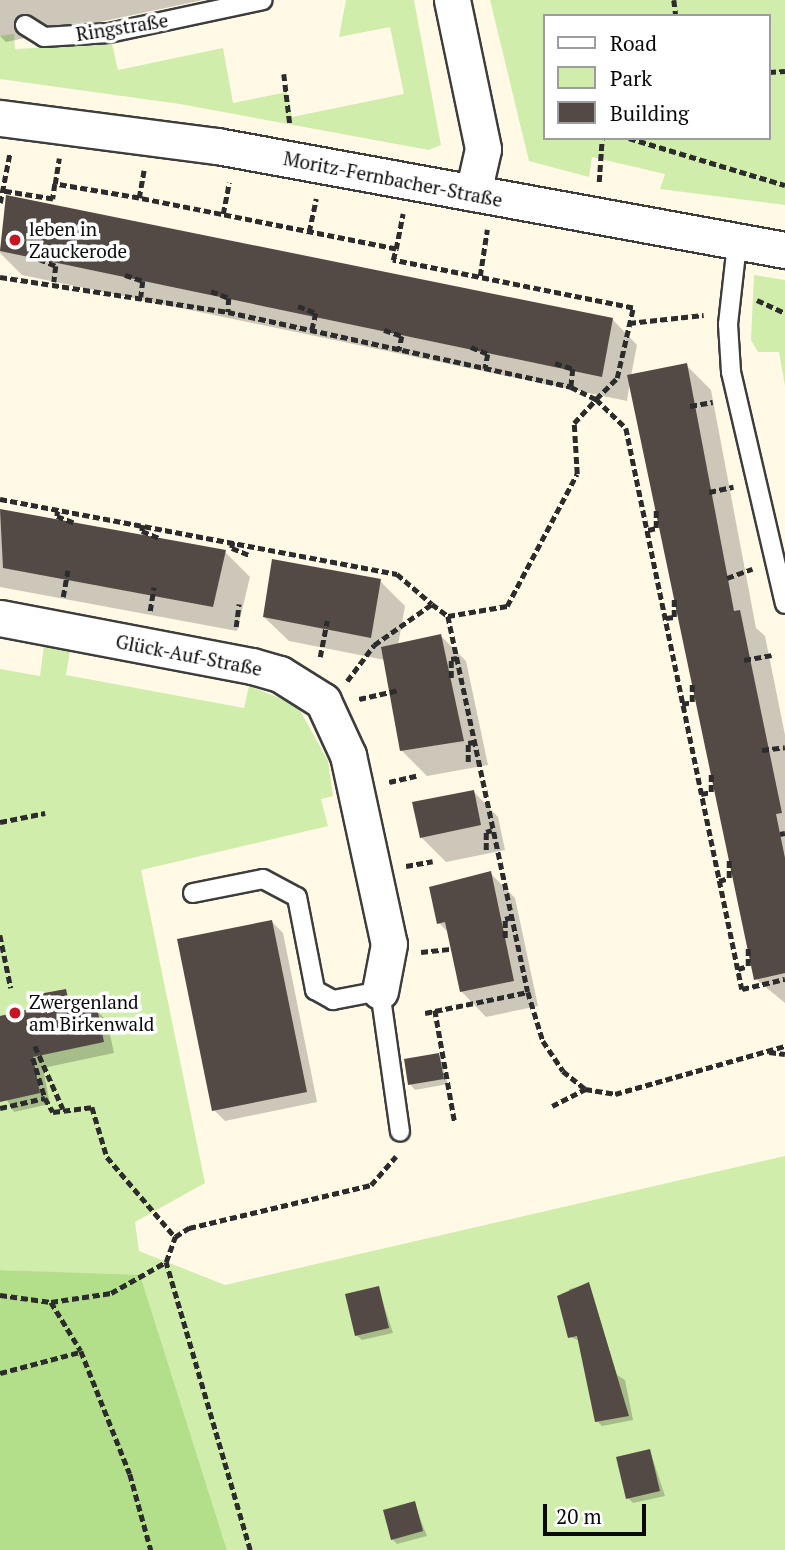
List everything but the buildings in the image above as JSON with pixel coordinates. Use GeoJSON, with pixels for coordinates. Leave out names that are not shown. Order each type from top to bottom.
{"type":"FeatureCollection","features":[{"type":"Feature","properties":{"kind":"street"},"geometry":{"type":"LineString","coordinates":[[452,0],[482,149],[481,208]]}},
{"type":"Feature","properties":{"kind":"street","name":"Moritz-Fernbacher-Straße"},"geometry":{"type":"LineString","coordinates":[[6,130],[217,146],[481,208],[785,250]]}},
{"type":"Feature","properties":{"kind":"street","name":"Glück-Auf-Straße"},"geometry":{"type":"LineString","coordinates":[[0,618],[252,666],[280,674],[323,701],[348,755],[389,944],[380,991]]}},
{"type":"Feature","properties":{"kind":"lane","name":"Ringstraße"},"geometry":{"type":"LineString","coordinates":[[25,25],[44,37],[109,33],[263,0]]}},
{"type":"Feature","properties":{"kind":"lane"},"geometry":{"type":"LineString","coordinates":[[737,244],[731,372],[785,604]]}},
{"type":"Feature","properties":{"kind":"lane"},"geometry":{"type":"LineString","coordinates":[[193,893],[263,879],[297,897],[314,989],[333,1000],[380,991],[400,1132]]}},
{"type":"Feature","properties":{"kind":"path"},"geometry":{"type":"LineString","coordinates":[[284,74],[292,117],[288,136]]}},
{"type":"Feature","properties":{"kind":"path"},"geometry":{"type":"LineString","coordinates":[[0,203],[6,130]]}},
{"type":"Feature","properties":{"kind":"path"},"geometry":{"type":"LineString","coordinates":[[596,194],[602,140]]}},
{"type":"Feature","properties":{"kind":"path"},"geometry":{"type":"LineString","coordinates":[[636,140],[785,185]]}},
{"type":"Feature","properties":{"kind":"path"},"geometry":{"type":"LineString","coordinates":[[3,191],[53,199],[61,147]]}},
{"type":"Feature","properties":{"kind":"path"},"geometry":{"type":"LineString","coordinates":[[139,198],[146,159]]}},
{"type":"Feature","properties":{"kind":"path"},"geometry":{"type":"LineString","coordinates":[[223,214],[230,175]]}},
{"type":"Feature","properties":{"kind":"path"},"geometry":{"type":"LineString","coordinates":[[55,184],[396,249]]}},
{"type":"Feature","properties":{"kind":"path"},"geometry":{"type":"LineString","coordinates":[[309,232],[318,192]]}},
{"type":"Feature","properties":{"kind":"path"},"geometry":{"type":"LineString","coordinates":[[404,207],[393,260],[633,308],[617,378],[574,423],[577,474],[507,606],[448,616]]}},
{"type":"Feature","properties":{"kind":"path"},"geometry":{"type":"LineString","coordinates":[[480,276],[481,208]]}},
{"type":"Feature","properties":{"kind":"path"},"geometry":{"type":"LineString","coordinates":[[39,259],[56,265],[54,282]]}},
{"type":"Feature","properties":{"kind":"path"},"geometry":{"type":"LineString","coordinates":[[125,275],[143,281],[141,297]]}},
{"type":"Feature","properties":{"kind":"path"},"geometry":{"type":"LineString","coordinates":[[0,277],[54,282],[228,312],[571,387],[596,399],[626,428],[742,989],[785,979]]}},
{"type":"Feature","properties":{"kind":"path"},"geometry":{"type":"LineString","coordinates":[[211,292],[229,298],[228,312]]}},
{"type":"Feature","properties":{"kind":"path"},"geometry":{"type":"LineString","coordinates":[[298,306],[316,313],[312,331]]}},
{"type":"Feature","properties":{"kind":"path"},"geometry":{"type":"LineString","coordinates":[[629,323],[705,315]]}},
{"type":"Feature","properties":{"kind":"path"},"geometry":{"type":"LineString","coordinates":[[384,330],[402,336],[398,351]]}},
{"type":"Feature","properties":{"kind":"path"},"geometry":{"type":"LineString","coordinates":[[471,347],[488,354],[485,369]]}},
{"type":"Feature","properties":{"kind":"path"},"geometry":{"type":"LineString","coordinates":[[555,363],[573,369],[571,387]]}},
{"type":"Feature","properties":{"kind":"path"},"geometry":{"type":"LineString","coordinates":[[690,406],[719,401]]}},
{"type":"Feature","properties":{"kind":"path"},"geometry":{"type":"LineString","coordinates":[[709,492],[736,487]]}},
{"type":"Feature","properties":{"kind":"path"},"geometry":{"type":"LineString","coordinates":[[0,499],[397,574],[448,616],[528,992],[543,1041],[585,1089]]}},
{"type":"Feature","properties":{"kind":"path"},"geometry":{"type":"LineString","coordinates":[[648,530],[656,528],[656,509]]}},
{"type":"Feature","properties":{"kind":"path"},"geometry":{"type":"LineString","coordinates":[[58,510],[57,516],[75,523]]}},
{"type":"Feature","properties":{"kind":"path"},"geometry":{"type":"LineString","coordinates":[[143,526],[142,531],[159,538]]}},
{"type":"Feature","properties":{"kind":"path"},"geometry":{"type":"LineString","coordinates":[[233,542],[232,548],[249,555]]}},
{"type":"Feature","properties":{"kind":"path"},"geometry":{"type":"LineString","coordinates":[[727,578],[752,569]]}},
{"type":"Feature","properties":{"kind":"path"},"geometry":{"type":"LineString","coordinates":[[62,605],[68,570]]}},
{"type":"Feature","properties":{"kind":"path"},"geometry":{"type":"LineString","coordinates":[[148,622],[154,587]]}},
{"type":"Feature","properties":{"kind":"path"},"geometry":{"type":"LineString","coordinates":[[666,618],[674,617],[674,598]]}},
{"type":"Feature","properties":{"kind":"path"},"geometry":{"type":"LineString","coordinates":[[234,638],[239,604]]}},
{"type":"Feature","properties":{"kind":"path"},"geometry":{"type":"LineString","coordinates":[[346,682],[374,645],[432,604]]}},
{"type":"Feature","properties":{"kind":"path"},"geometry":{"type":"LineString","coordinates":[[319,662],[327,621]]}},
{"type":"Feature","properties":{"kind":"path"},"geometry":{"type":"LineString","coordinates":[[744,660],[772,655]]}},
{"type":"Feature","properties":{"kind":"path"},"geometry":{"type":"LineString","coordinates":[[451,678],[451,659],[457,658]]}},
{"type":"Feature","properties":{"kind":"path"},"geometry":{"type":"LineString","coordinates":[[682,704],[692,702],[692,683]]}},
{"type":"Feature","properties":{"kind":"path"},"geometry":{"type":"LineString","coordinates":[[358,700],[398,690]]}},
{"type":"Feature","properties":{"kind":"path"},"geometry":{"type":"LineString","coordinates":[[468,762],[468,743],[475,742]]}},
{"type":"Feature","properties":{"kind":"path"},"geometry":{"type":"LineString","coordinates":[[762,750],[785,747]]}},
{"type":"Feature","properties":{"kind":"path"},"geometry":{"type":"LineString","coordinates":[[701,794],[711,792],[711,773]]}},
{"type":"Feature","properties":{"kind":"path"},"geometry":{"type":"LineString","coordinates":[[397,780],[416,776]]}},
{"type":"Feature","properties":{"kind":"path"},"geometry":{"type":"LineString","coordinates":[[0,821],[45,813]]}},
{"type":"Feature","properties":{"kind":"path"},"geometry":{"type":"LineString","coordinates":[[486,850],[486,832],[492,830]]}},
{"type":"Feature","properties":{"kind":"path"},"geometry":{"type":"LineString","coordinates":[[719,881],[729,878],[729,859]]}},
{"type":"Feature","properties":{"kind":"path"},"geometry":{"type":"LineString","coordinates":[[417,864],[433,861]]}},
{"type":"Feature","properties":{"kind":"path"},"geometry":{"type":"LineString","coordinates":[[505,938],[505,919],[512,917]]}},
{"type":"Feature","properties":{"kind":"path"},"geometry":{"type":"LineString","coordinates":[[0,935],[11,988]]}},
{"type":"Feature","properties":{"kind":"path"},"geometry":{"type":"LineString","coordinates":[[738,969],[748,967],[748,947]]}},
{"type":"Feature","properties":{"kind":"path"},"geometry":{"type":"LineString","coordinates":[[434,950],[451,948]]}},
{"type":"Feature","properties":{"kind":"path"},"geometry":{"type":"LineString","coordinates":[[425,1013],[528,992]]}},
{"type":"Feature","properties":{"kind":"path"},"geometry":{"type":"LineString","coordinates":[[435,1010],[455,1123]]}},
{"type":"Feature","properties":{"kind":"path"},"geometry":{"type":"LineString","coordinates":[[35,1046],[63,1109]]}},
{"type":"Feature","properties":{"kind":"path"},"geometry":{"type":"LineString","coordinates":[[552,1106],[585,1089],[615,1094],[785,1046]]}},
{"type":"Feature","properties":{"kind":"path"},"geometry":{"type":"LineString","coordinates":[[766,1051],[785,1054]]}},
{"type":"Feature","properties":{"kind":"path"},"geometry":{"type":"LineString","coordinates":[[33,1058],[53,1112],[92,1107],[107,1157],[175,1237]]}},
{"type":"Feature","properties":{"kind":"path"},"geometry":{"type":"LineString","coordinates":[[0,1108],[46,1098]]}},
{"type":"Feature","properties":{"kind":"path"},"geometry":{"type":"LineString","coordinates":[[250,1550],[166,1262],[175,1237],[189,1228],[370,1185],[395,1163],[400,1132]]}},
{"type":"Feature","properties":{"kind":"path"},"geometry":{"type":"LineString","coordinates":[[0,1295],[51,1303],[111,1293],[166,1262]]}},
{"type":"Feature","properties":{"kind":"path"},"geometry":{"type":"LineString","coordinates":[[51,1303],[81,1352],[130,1474],[151,1550]]}},
{"type":"Feature","properties":{"kind":"path"},"geometry":{"type":"LineString","coordinates":[[0,1373],[81,1352]]}},
{"type":"Feature","properties":{"kind":"green space"},"geometry":{"type":"Polygon","coordinates":[[[346,0],[414,0],[441,145],[429,150],[180,104],[0,79],[0,36],[14,34],[15,49],[112,44],[118,70],[223,48],[233,103],[287,92],[292,117],[404,94],[390,27],[339,37],[346,0]]]}},
{"type":"Feature","properties":{"kind":"green space"},"geometry":{"type":"Polygon","coordinates":[[[490,0],[785,0],[785,205],[660,189],[665,174],[592,157],[589,177],[529,161],[490,0]]]}},
{"type":"Feature","properties":{"kind":"green space"},"geometry":{"type":"Polygon","coordinates":[[[754,275],[785,280],[785,386],[779,352],[758,352],[751,340],[754,275]]]}},
{"type":"Feature","properties":{"kind":"green space"},"geometry":{"type":"Polygon","coordinates":[[[44,645],[70,651],[66,675],[244,708],[249,686],[297,705],[328,761],[333,796],[321,799],[328,826],[141,870],[205,1183],[135,1222],[139,1251],[225,1285],[785,1156],[785,1550],[227,1550],[140,1276],[0,1270],[0,669],[40,676],[44,645]]]}},
{"type":"Feature","properties":{"kind":"green space"},"geometry":{"type":"Polygon","coordinates":[[[0,1270],[140,1275],[227,1550],[0,1550],[0,1270]]]}},
{"type":"Feature","properties":{"kind":"place","name":"leben in Zauckerode"},"geometry":{"type":"Point","coordinates":[15,240]}},
{"type":"Feature","properties":{"kind":"place","name":"Zwergenland am Birkenwald"},"geometry":{"type":"Point","coordinates":[15,1013]}}]}
